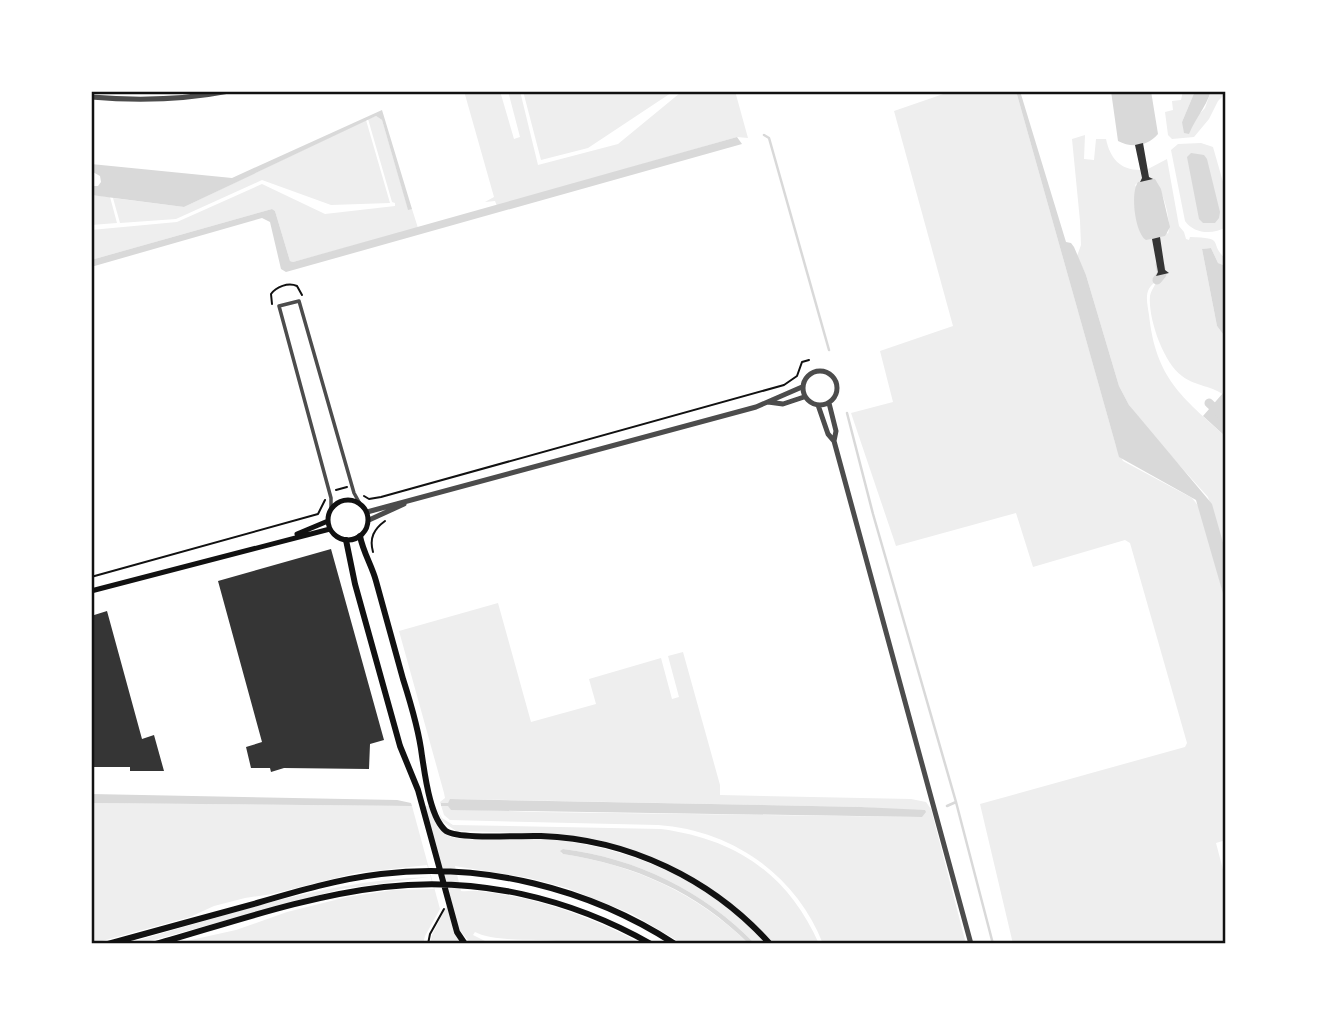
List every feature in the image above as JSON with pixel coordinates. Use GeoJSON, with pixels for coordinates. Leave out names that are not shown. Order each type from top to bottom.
{"type":"FeatureCollection","features":[{"type":"Feature","properties":{"kind":"highway"},"geometry":{"type":"LineString","coordinates":[[360,536],[375,578],[419,735],[438,821],[452,834],[568,838],[611,847],[662,865],[688,877],[722,900],[770,944]]}},
{"type":"Feature","properties":{"kind":"highway"},"geometry":{"type":"LineString","coordinates":[[345,540],[400,746],[418,790],[456,930],[465,944]]}},
{"type":"Feature","properties":{"kind":"highway"},"geometry":{"type":"LineString","coordinates":[[108,944],[341,881],[391,873],[457,872],[513,879],[570,894],[625,916],[675,944]]}},
{"type":"Feature","properties":{"kind":"highway"},"geometry":{"type":"LineString","coordinates":[[156,944],[334,895],[387,886],[434,884],[512,891],[569,906],[651,944]]}},
{"type":"Feature","properties":{"kind":"main road"},"geometry":{"type":"LineString","coordinates":[[341,501],[359,502],[367,512],[368,526],[360,536],[345,540],[339,538],[330,529],[328,521],[331,509],[341,501]]}},
{"type":"Feature","properties":{"kind":"main road"},"geometry":{"type":"LineString","coordinates":[[285,539],[328,521]]}},
{"type":"Feature","properties":{"kind":"main road"},"geometry":{"type":"LineString","coordinates":[[91,591],[330,529]]}},
{"type":"Feature","properties":{"kind":"street"},"geometry":{"type":"LineString","coordinates":[[91,97],[149,100],[229,91]]}},
{"type":"Feature","properties":{"kind":"street"},"geometry":{"type":"LineString","coordinates":[[331,509],[329,492],[279,306],[299,301],[359,502]]}},
{"type":"Feature","properties":{"kind":"street"},"geometry":{"type":"LineString","coordinates":[[768,402],[783,404],[804,397],[818,405],[829,403],[836,394],[834,378],[830,374],[814,371],[806,377],[802,387],[804,397]]}},
{"type":"Feature","properties":{"kind":"street"},"geometry":{"type":"LineString","coordinates":[[367,512],[768,402],[780,394],[802,387]]}},
{"type":"Feature","properties":{"kind":"street"},"geometry":{"type":"LineString","coordinates":[[829,403],[836,431],[834,441]]}},
{"type":"Feature","properties":{"kind":"street"},"geometry":{"type":"LineString","coordinates":[[818,405],[828,434],[834,441],[971,944]]}},
{"type":"Feature","properties":{"kind":"street"},"geometry":{"type":"LineString","coordinates":[[369,520],[409,502]]}},
{"type":"Feature","properties":{"kind":"path"},"geometry":{"type":"LineString","coordinates":[[272,303],[270,297],[274,290],[293,284],[300,290],[304,303]]}},
{"type":"Feature","properties":{"kind":"path"},"geometry":{"type":"LineString","coordinates":[[361,494],[369,499],[381,496],[784,384],[797,376],[802,362],[809,360]]}},
{"type":"Feature","properties":{"kind":"path"},"geometry":{"type":"LineString","coordinates":[[91,577],[318,514],[325,501],[323,494],[352,485]]}},
{"type":"Feature","properties":{"kind":"shaded area"},"geometry":{"type":"Polygon","coordinates":[[[464,91],[500,91],[514,139],[520,137],[508,91],[520,91],[538,165],[618,144],[680,93],[686,91],[735,91],[748,138],[737,137],[497,206],[495,201],[485,202],[494,197],[464,91]]]}},
{"type":"Feature","properties":{"kind":"shaded area"},"geometry":{"type":"Polygon","coordinates":[[[523,91],[674,91],[588,148],[541,160],[523,91]]]}},
{"type":"Feature","properties":{"kind":"shaded area"},"geometry":{"type":"Polygon","coordinates":[[[952,91],[1016,91],[1116,446],[1123,461],[1192,498],[1200,508],[1226,604],[1226,840],[1216,843],[1226,881],[1226,944],[1013,944],[980,804],[1185,747],[1187,743],[1130,543],[1125,540],[1033,567],[1016,513],[896,546],[851,413],[893,402],[880,351],[953,326],[894,111],[952,91]]]}},
{"type":"Feature","properties":{"kind":"shaded area"},"geometry":{"type":"Polygon","coordinates":[[[1016,91],[1020,91],[1066,242],[1074,247],[1086,275],[1119,386],[1129,405],[1212,504],[1226,553],[1226,604],[1196,500],[1119,457],[1016,91]]]}},
{"type":"Feature","properties":{"kind":"shaded area"},"geometry":{"type":"Polygon","coordinates":[[[1111,91],[1151,91],[1158,134],[1154,138],[1139,145],[1118,141],[1111,91]]]}},
{"type":"Feature","properties":{"kind":"shaded area"},"geometry":{"type":"Polygon","coordinates":[[[1183,91],[1195,91],[1182,122],[1191,128],[1193,121],[1205,108],[1211,91],[1226,91],[1226,97],[1223,96],[1218,101],[1209,119],[1194,137],[1172,139],[1168,135],[1165,112],[1173,110],[1172,101],[1181,100],[1183,91]]]}},
{"type":"Feature","properties":{"kind":"shaded area"},"geometry":{"type":"Polygon","coordinates":[[[1195,91],[1211,91],[1189,134],[1184,133],[1182,122],[1195,91]]]}},
{"type":"Feature","properties":{"kind":"shaded area"},"geometry":{"type":"Polygon","coordinates":[[[382,110],[412,209],[408,210],[382,120],[376,116],[184,207],[91,195],[91,186],[98,186],[101,182],[100,176],[91,171],[91,164],[232,178],[382,110]]]}},
{"type":"Feature","properties":{"kind":"shaded area"},"geometry":{"type":"Polygon","coordinates":[[[376,116],[382,120],[408,209],[412,209],[418,228],[293,262],[290,261],[275,211],[272,209],[91,260],[91,230],[177,222],[262,184],[325,214],[395,206],[368,119],[376,116]]]}},
{"type":"Feature","properties":{"kind":"shaded area"},"geometry":{"type":"Polygon","coordinates":[[[366,120],[390,203],[331,205],[262,180],[176,219],[120,223],[113,198],[184,207],[366,120]]]}},
{"type":"Feature","properties":{"kind":"shaded area"},"geometry":{"type":"Polygon","coordinates":[[[1085,135],[1084,159],[1094,160],[1096,139],[1106,139],[1117,162],[1127,168],[1140,170],[1142,179],[1135,185],[1168,234],[1169,220],[1165,202],[1158,186],[1149,177],[1148,169],[1167,159],[1179,226],[1186,239],[1189,240],[1190,237],[1213,240],[1226,259],[1226,266],[1218,263],[1211,248],[1202,249],[1217,326],[1226,338],[1226,397],[1216,390],[1187,380],[1175,369],[1158,339],[1151,316],[1150,296],[1157,281],[1150,288],[1147,300],[1153,337],[1165,371],[1184,398],[1226,437],[1226,553],[1208,497],[1145,427],[1119,386],[1086,275],[1077,256],[1081,245],[1080,221],[1072,139],[1085,135]]]}},
{"type":"Feature","properties":{"kind":"shaded area"},"geometry":{"type":"Polygon","coordinates":[[[737,137],[742,144],[286,272],[281,269],[270,222],[262,218],[91,267],[91,260],[272,209],[275,211],[290,261],[293,262],[737,137]]]}},
{"type":"Feature","properties":{"kind":"shaded area"},"geometry":{"type":"Polygon","coordinates":[[[1201,143],[1213,147],[1225,189],[1226,227],[1210,232],[1193,229],[1185,221],[1171,150],[1178,144],[1201,143]]]}},
{"type":"Feature","properties":{"kind":"shaded area"},"geometry":{"type":"Polygon","coordinates":[[[1191,153],[1204,155],[1207,159],[1220,212],[1215,223],[1203,223],[1199,219],[1187,157],[1191,153]]]}},
{"type":"Feature","properties":{"kind":"shaded area"},"geometry":{"type":"Polygon","coordinates":[[[1155,179],[1161,189],[1170,227],[1165,236],[1146,240],[1139,230],[1134,195],[1138,182],[1155,179]]]}},
{"type":"Feature","properties":{"kind":"shaded area"},"geometry":{"type":"Polygon","coordinates":[[[91,195],[110,197],[117,223],[91,225],[91,195]]]}},
{"type":"Feature","properties":{"kind":"shaded area"},"geometry":{"type":"Polygon","coordinates":[[[1211,248],[1218,263],[1226,266],[1226,338],[1217,326],[1202,249],[1211,248]]]}},
{"type":"Feature","properties":{"kind":"shaded area"},"geometry":{"type":"Polygon","coordinates":[[[1223,393],[1226,397],[1226,437],[1203,416],[1223,393]]]}},
{"type":"Feature","properties":{"kind":"shaded area"},"geometry":{"type":"Polygon","coordinates":[[[498,603],[531,722],[596,704],[589,679],[661,658],[672,699],[679,697],[668,656],[683,652],[720,785],[720,795],[911,799],[926,802],[931,809],[966,944],[823,944],[796,897],[758,860],[735,846],[685,829],[658,825],[450,820],[444,815],[440,802],[445,798],[444,793],[399,631],[498,603]],[[453,799],[448,803],[441,803],[479,810],[535,812],[921,817],[925,812],[861,807],[453,799]]]}},
{"type":"Feature","properties":{"kind":"shaded area"},"geometry":{"type":"Polygon","coordinates":[[[91,794],[397,800],[411,803],[412,806],[91,803],[91,794]]]}},
{"type":"Feature","properties":{"kind":"shaded area"},"geometry":{"type":"Polygon","coordinates":[[[450,799],[861,807],[926,812],[922,817],[451,810],[448,806],[441,806],[441,803],[448,803],[450,799]]]}},
{"type":"Feature","properties":{"kind":"shaded area"},"geometry":{"type":"Polygon","coordinates":[[[91,803],[412,806],[440,909],[423,944],[173,944],[236,930],[287,912],[347,897],[393,890],[434,889],[427,865],[356,873],[245,898],[214,906],[190,917],[91,944],[91,803]]]}},
{"type":"Feature","properties":{"kind":"shaded area"},"geometry":{"type":"Polygon","coordinates":[[[424,806],[430,806],[441,831],[456,838],[563,841],[628,855],[659,867],[716,899],[766,944],[755,944],[714,908],[667,880],[617,860],[563,849],[563,854],[615,866],[663,884],[708,910],[749,944],[683,944],[632,914],[567,888],[529,878],[455,866],[461,891],[499,894],[562,909],[642,944],[567,944],[495,938],[475,932],[473,935],[487,942],[531,944],[471,944],[459,929],[424,806]]]}},
{"type":"Feature","properties":{"kind":"shaded area"},"geometry":{"type":"Polygon","coordinates":[[[436,806],[442,818],[453,825],[661,829],[713,841],[736,851],[775,879],[792,898],[819,944],[773,944],[756,926],[708,887],[677,869],[640,853],[528,833],[456,831],[442,821],[436,806]]]}},
{"type":"Feature","properties":{"kind":"shaded area"},"geometry":{"type":"Polygon","coordinates":[[[563,849],[617,860],[667,880],[714,908],[755,944],[749,944],[708,910],[664,884],[615,865],[563,854],[560,851],[563,849]]]}},
{"type":"Feature","properties":{"kind":"shaded area"},"geometry":{"type":"Polygon","coordinates":[[[429,877],[341,889],[139,944],[125,944],[313,892],[429,877]]]}},
{"type":"Feature","properties":{"kind":"shaded area"},"geometry":{"type":"Polygon","coordinates":[[[447,905],[460,944],[430,944],[432,935],[447,905]]]}},
{"type":"Feature","properties":{"kind":"building"},"geometry":{"type":"Polygon","coordinates":[[[1143,143],[1149,177],[1153,179],[1140,182],[1142,178],[1135,145],[1143,143]]]}},
{"type":"Feature","properties":{"kind":"building"},"geometry":{"type":"Polygon","coordinates":[[[1160,237],[1165,270],[1169,273],[1156,276],[1158,272],[1152,239],[1160,237]]]}},
{"type":"Feature","properties":{"kind":"building"},"geometry":{"type":"Polygon","coordinates":[[[331,549],[384,740],[370,744],[369,769],[284,768],[271,772],[270,768],[251,768],[246,747],[262,742],[218,581],[331,549]]]}},
{"type":"Feature","properties":{"kind":"building"},"geometry":{"type":"Polygon","coordinates":[[[107,611],[142,739],[154,735],[164,771],[130,771],[130,767],[91,767],[91,616],[107,611]]]}},
{"type":"Feature","properties":{"kind":"waterway"},"geometry":{"type":"LineString","coordinates":[[764,135],[769,138],[829,350]]}},
{"type":"Feature","properties":{"kind":"waterway"},"geometry":{"type":"LineString","coordinates":[[1157,280],[1162,274],[1160,265]]}},
{"type":"Feature","properties":{"kind":"waterway"},"geometry":{"type":"LineString","coordinates":[[1209,403],[1226,419]]}},
{"type":"Feature","properties":{"kind":"waterway"},"geometry":{"type":"LineString","coordinates":[[847,413],[993,944]]}},
{"type":"Feature","properties":{"kind":"waterway"},"geometry":{"type":"LineString","coordinates":[[947,806],[956,802]]}}]}
